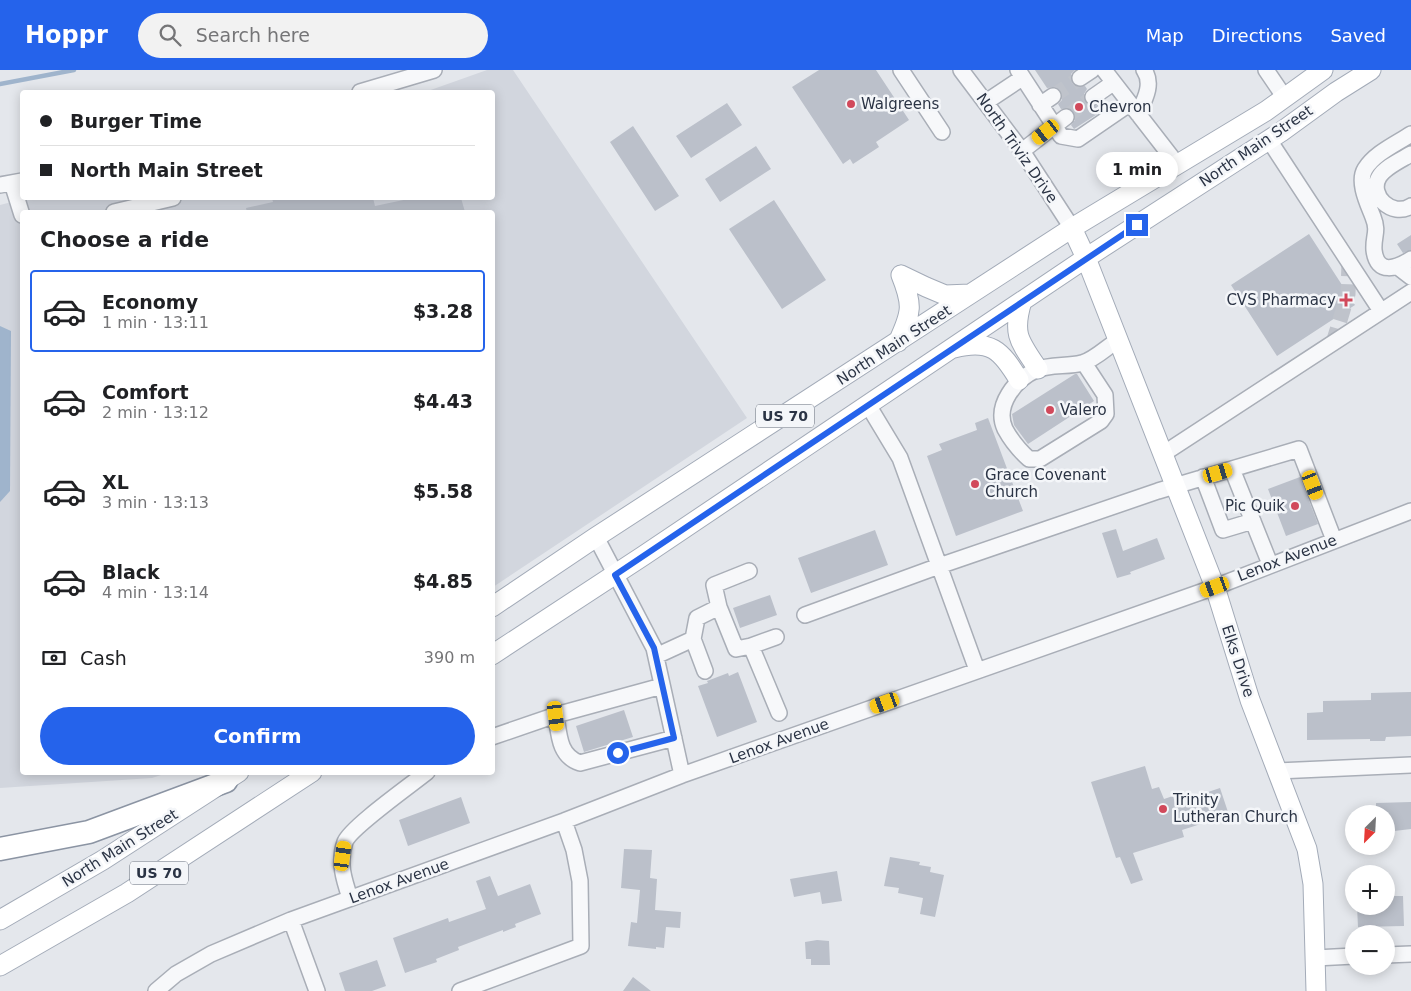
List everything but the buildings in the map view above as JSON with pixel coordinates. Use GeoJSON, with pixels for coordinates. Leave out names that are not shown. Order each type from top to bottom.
{"type":"FeatureCollection","features":[{"type":"Feature","properties":{"kind":"highway"},"geometry":{"type":"LineString","coordinates":[[0,849],[89,832],[233,777]]}},
{"type":"Feature","properties":{"kind":"main road","name":"North Main Street"},"geometry":{"type":"LineString","coordinates":[[495,605],[596,537],[1072,228],[1285,98],[1322,70]]}},
{"type":"Feature","properties":{"kind":"main road","name":"North Main Street"},"geometry":{"type":"LineString","coordinates":[[495,653],[615,575],[1086,258],[1275,136],[1336,92],[1371,70]]}},
{"type":"Feature","properties":{"kind":"main road","name":"Elks Drive"},"geometry":{"type":"LineString","coordinates":[[1072,228],[1086,258],[1215,587],[1250,700],[1307,849],[1312,871],[1316,991]]}},
{"type":"Feature","properties":{"kind":"main road"},"geometry":{"type":"LineString","coordinates":[[898,342],[910,317],[910,296],[901,275],[945,295],[972,294]]}},
{"type":"Feature","properties":{"kind":"main road"},"geometry":{"type":"LineString","coordinates":[[1022,301],[1016,329],[1024,349],[1038,369]]}},
{"type":"Feature","properties":{"kind":"main road"},"geometry":{"type":"LineString","coordinates":[[951,349],[970,344],[982,345],[997,350],[1006,358],[1019,380]]}},
{"type":"Feature","properties":{"kind":"main road","name":"US 70"},"geometry":{"type":"LineString","coordinates":[[0,966],[127,893],[307,775]]}},
{"type":"Feature","properties":{"kind":"main road","name":"North Main Street"},"geometry":{"type":"LineString","coordinates":[[0,920],[103,860],[233,777]]}},
{"type":"Feature","properties":{"kind":"street"},"geometry":{"type":"LineString","coordinates":[[367,90],[434,70]]}},
{"type":"Feature","properties":{"kind":"street"},"geometry":{"type":"LineString","coordinates":[[901,70],[942,132]]}},
{"type":"Feature","properties":{"kind":"street","name":"North Triviz Drive"},"geometry":{"type":"LineString","coordinates":[[961,70],[1022,151],[1072,228]]}},
{"type":"Feature","properties":{"kind":"street"},"geometry":{"type":"LineString","coordinates":[[1104,70],[1177,164]]}},
{"type":"Feature","properties":{"kind":"street"},"geometry":{"type":"LineString","coordinates":[[986,102],[1020,74],[1046,101],[1060,122],[1061,136],[1078,139],[1133,109],[1148,94],[1144,70]]}},
{"type":"Feature","properties":{"kind":"street"},"geometry":{"type":"LineString","coordinates":[[1266,70],[1285,98]]}},
{"type":"Feature","properties":{"kind":"street"},"geometry":{"type":"LineString","coordinates":[[1093,98],[1113,83]]}},
{"type":"Feature","properties":{"kind":"street"},"geometry":{"type":"LineString","coordinates":[[1022,151],[1060,122]]}},
{"type":"Feature","properties":{"kind":"street"},"geometry":{"type":"LineString","coordinates":[[1411,134],[1374,159],[1364,170],[1364,194],[1376,225],[1374,250],[1381,264],[1386,268],[1405,263],[1411,277]]}},
{"type":"Feature","properties":{"kind":"street"},"geometry":{"type":"LineString","coordinates":[[1275,136],[1381,311]]}},
{"type":"Feature","properties":{"kind":"street"},"geometry":{"type":"LineString","coordinates":[[1411,154],[1380,175],[1377,182],[1377,190],[1387,205],[1395,210],[1404,210],[1411,206]]}},
{"type":"Feature","properties":{"kind":"street"},"geometry":{"type":"LineString","coordinates":[[12,183],[20,210]]}},
{"type":"Feature","properties":{"kind":"street"},"geometry":{"type":"LineString","coordinates":[[122,210],[165,200]]}},
{"type":"Feature","properties":{"kind":"street"},"geometry":{"type":"LineString","coordinates":[[1163,454],[1411,292]]}},
{"type":"Feature","properties":{"kind":"street"},"geometry":{"type":"LineString","coordinates":[[1084,363],[1105,395],[1106,414],[1102,421],[1040,459],[1029,459],[1020,451],[1005,429],[1002,418],[1008,395],[1019,380],[1038,369],[1084,363],[1118,340]]}},
{"type":"Feature","properties":{"kind":"street"},"geometry":{"type":"LineString","coordinates":[[868,405],[900,458],[977,670]]}},
{"type":"Feature","properties":{"kind":"street"},"geometry":{"type":"LineString","coordinates":[[805,615],[938,566],[1174,485],[1299,449],[1334,540]]}},
{"type":"Feature","properties":{"kind":"street"},"geometry":{"type":"LineString","coordinates":[[1232,469],[1270,564]]}},
{"type":"Feature","properties":{"kind":"street"},"geometry":{"type":"LineString","coordinates":[[1203,478],[1223,530],[1253,521]]}},
{"type":"Feature","properties":{"kind":"street","name":"Lenox Avenue"},"geometry":{"type":"LineString","coordinates":[[156,991],[176,974],[211,954],[291,920],[564,821],[682,775],[1215,587],[1270,564],[1411,511]]}},
{"type":"Feature","properties":{"kind":"street"},"geometry":{"type":"LineString","coordinates":[[596,537],[654,648],[682,775]]}},
{"type":"Feature","properties":{"kind":"street"},"geometry":{"type":"LineString","coordinates":[[749,571],[714,585],[719,607],[736,649],[776,637]]}},
{"type":"Feature","properties":{"kind":"street"},"geometry":{"type":"LineString","coordinates":[[705,671],[693,639],[697,618],[719,607]]}},
{"type":"Feature","properties":{"kind":"street"},"geometry":{"type":"LineString","coordinates":[[656,656],[693,639]]}},
{"type":"Feature","properties":{"kind":"street"},"geometry":{"type":"LineString","coordinates":[[751,646],[779,713]]}},
{"type":"Feature","properties":{"kind":"street"},"geometry":{"type":"LineString","coordinates":[[495,736],[556,716],[662,686]]}},
{"type":"Feature","properties":{"kind":"street"},"geometry":{"type":"LineString","coordinates":[[556,716],[564,753],[580,763],[674,738]]}},
{"type":"Feature","properties":{"kind":"street"},"geometry":{"type":"LineString","coordinates":[[1277,771],[1411,765]]}},
{"type":"Feature","properties":{"kind":"street"},"geometry":{"type":"LineString","coordinates":[[350,898],[341,871],[345,842],[357,827],[423,775]]}},
{"type":"Feature","properties":{"kind":"street"},"geometry":{"type":"LineString","coordinates":[[460,991],[581,946],[580,880],[574,850],[564,821]]}},
{"type":"Feature","properties":{"kind":"street"},"geometry":{"type":"LineString","coordinates":[[291,920],[317,991]]}},
{"type":"Feature","properties":{"kind":"street"},"geometry":{"type":"LineString","coordinates":[[1395,955],[1411,954]]}},
{"type":"Feature","properties":{"kind":"street"},"geometry":{"type":"LineString","coordinates":[[1315,958],[1345,956]]}},
{"type":"Feature","properties":{"kind":"shaded area"},"geometry":{"type":"Polygon","coordinates":[[[487,70],[513,70],[747,418],[495,586],[495,210],[20,210],[20,775],[161,775],[152,778],[0,788],[0,205],[20,200],[495,200],[495,90],[431,90],[487,70]]]}},
{"type":"Feature","properties":{"kind":"water"},"geometry":{"type":"Polygon","coordinates":[[[0,326],[11,331],[10,491],[0,502],[0,326]]]}},
{"type":"Feature","properties":{"kind":"waterway"},"geometry":{"type":"LineString","coordinates":[[0,84],[74,70]]}},
{"type":"Feature","properties":{"kind":"tunnel"},"geometry":{"type":"LineString","coordinates":[[1053,96],[1080,78]]}},
{"type":"Feature","properties":{"kind":"tunnel"},"geometry":{"type":"LineString","coordinates":[[1066,117],[1093,97]]}},
{"type":"Feature","properties":{"kind":"tunnel"},"geometry":{"type":"LineString","coordinates":[[1333,343],[1348,294],[1349,262]]}},
{"type":"Feature","properties":{"kind":"place","name":"Walgreens"},"geometry":{"type":"Point","coordinates":[851,104]}},
{"type":"Feature","properties":{"kind":"place","name":"Chevron"},"geometry":{"type":"Point","coordinates":[1079,107]}},
{"type":"Feature","properties":{"kind":"place","name":"CVS Pharmacy"},"geometry":{"type":"Point","coordinates":[1346,300]}},
{"type":"Feature","properties":{"kind":"place","name":"Valero"},"geometry":{"type":"Point","coordinates":[1050,410]}},
{"type":"Feature","properties":{"kind":"place","name":"Grace Covenant Church"},"geometry":{"type":"Point","coordinates":[975,484]}},
{"type":"Feature","properties":{"kind":"place","name":"Pic Quik"},"geometry":{"type":"Point","coordinates":[1295,506]}},
{"type":"Feature","properties":{"kind":"place","name":"Trinity Lutheran Church"},"geometry":{"type":"Point","coordinates":[1163,809]}},
{"type":"Feature","properties":{"kind":"route"},"geometry":{"type":"LineString","coordinates":[[618,753],[674,738],[654,648],[615,575],[1137,225]]}}]}
